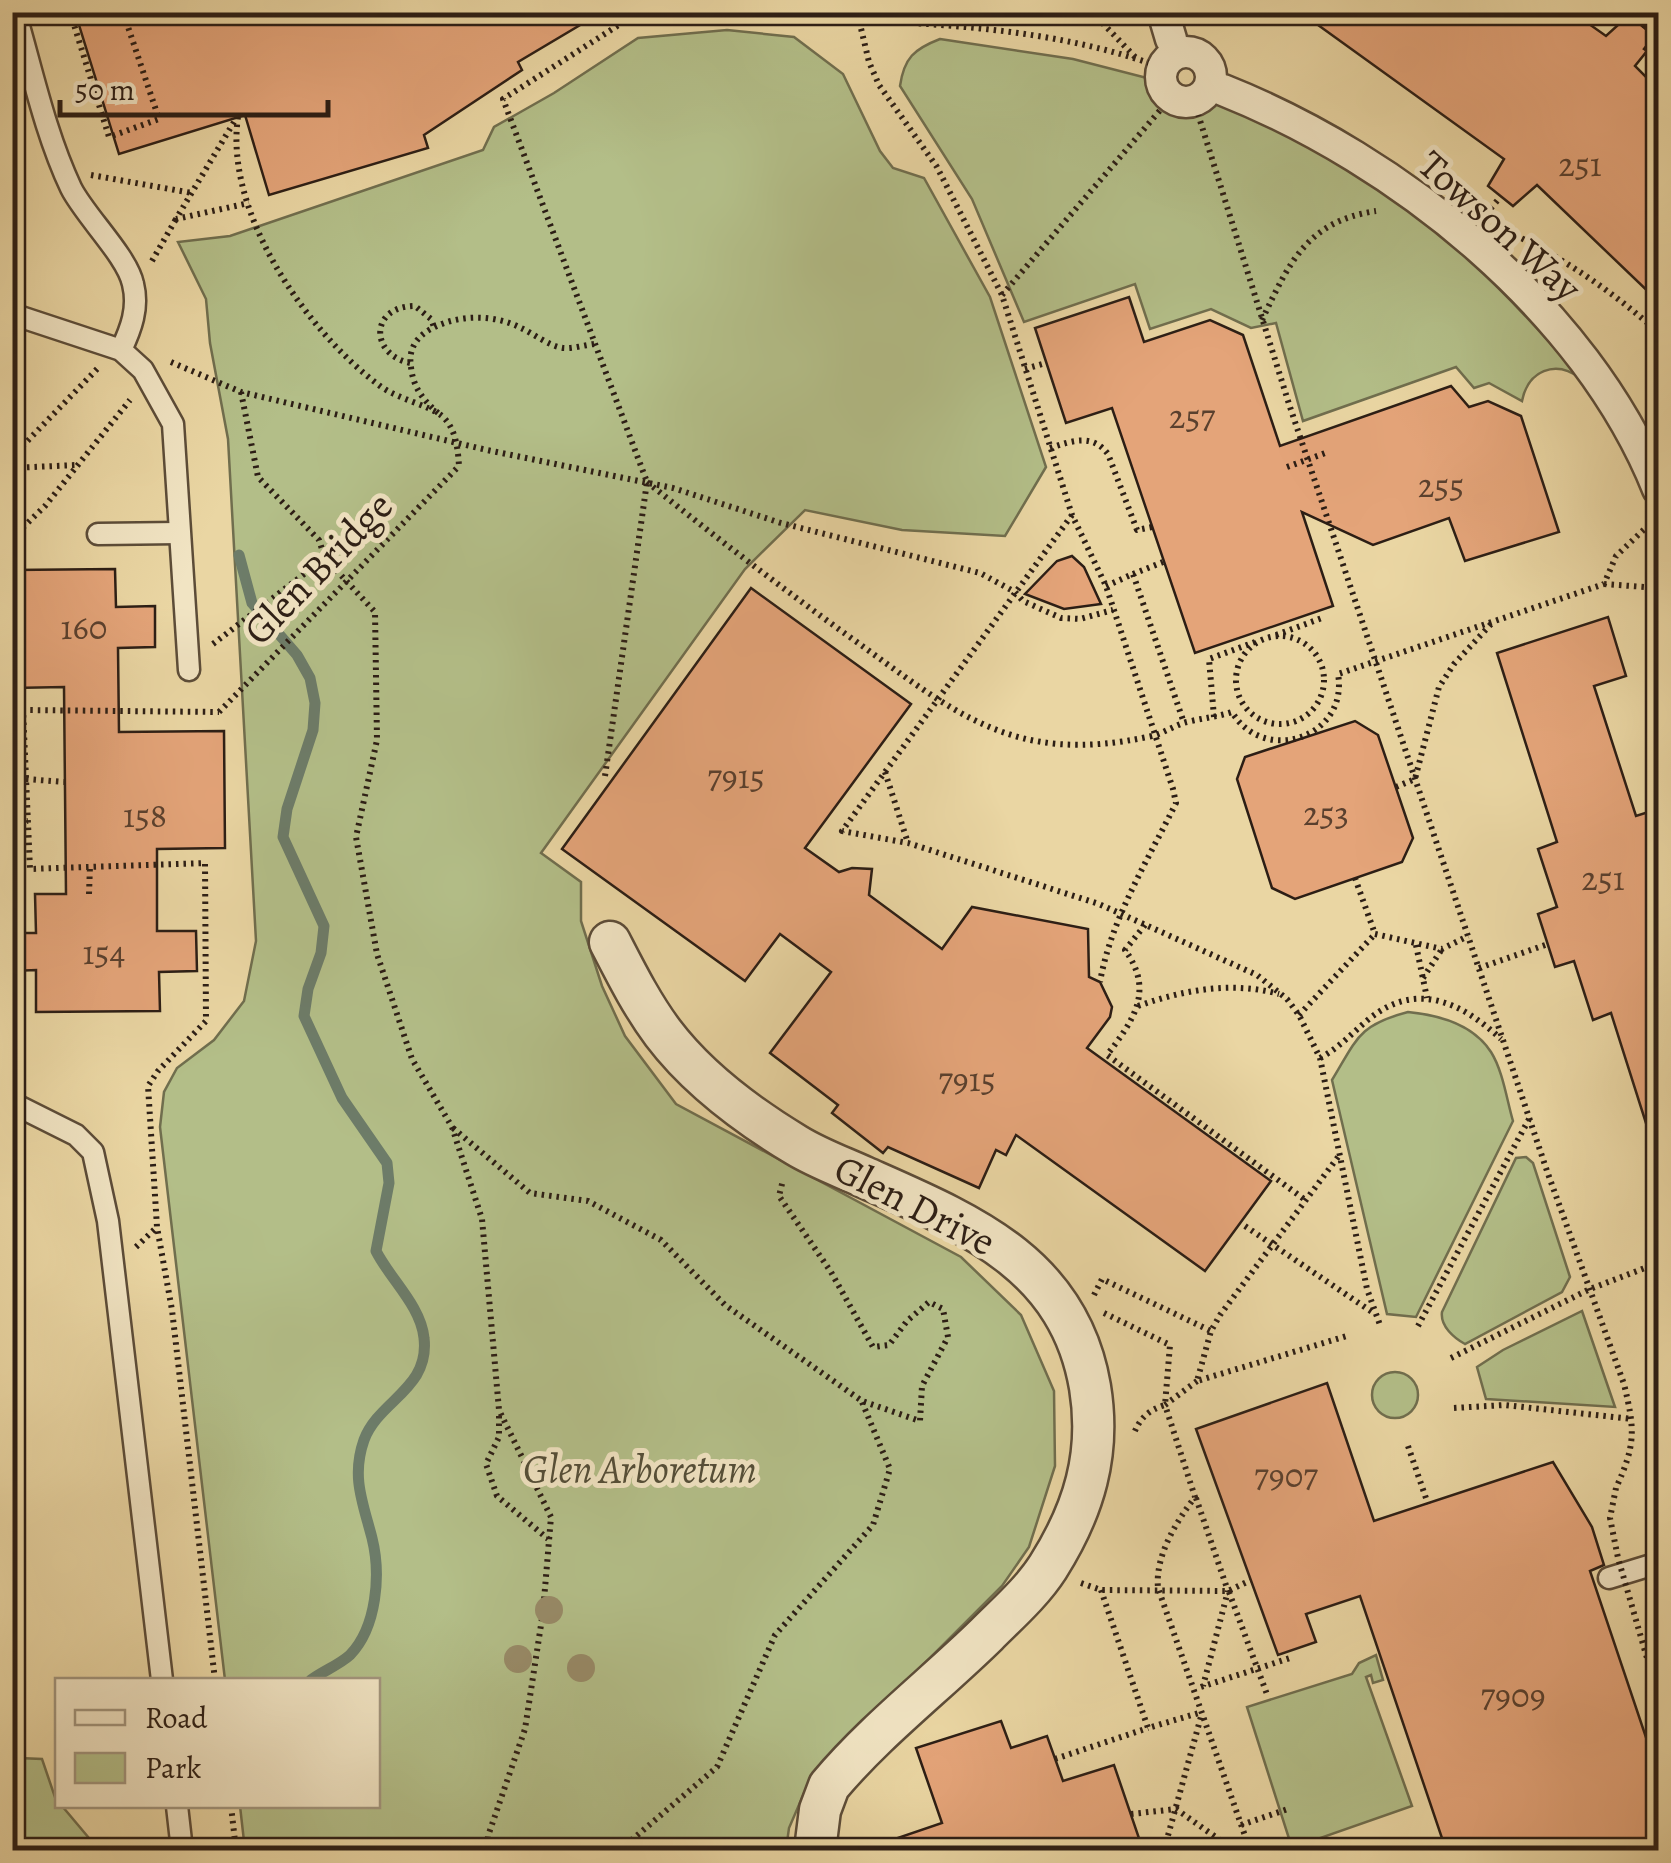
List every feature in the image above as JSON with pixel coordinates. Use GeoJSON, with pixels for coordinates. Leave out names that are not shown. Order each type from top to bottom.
{"type":"FeatureCollection","features":[{"type":"Feature","properties":{"kind":"street","name":"Towson Way"},"geometry":{"type":"LineString","coordinates":[[1207,101],[1288,119],[1417,198],[1476,247],[1542,311],[1608,393],[1658,489]]}},
{"type":"Feature","properties":{"kind":"street","name":"Glen Drive"},"geometry":{"type":"LineString","coordinates":[[610,942],[665,1036],[718,1089],[799,1148],[909,1197],[989,1239],[1046,1286],[1077,1334],[1088,1377],[1094,1452],[1086,1487],[1047,1568],[1018,1604],[829,1786],[820,1810],[815,1850]]}},
{"type":"Feature","properties":{"kind":"lane"},"geometry":{"type":"LineString","coordinates":[[14,12],[61,165],[74,192],[133,279],[136,302],[132,327],[121,350]]}},
{"type":"Feature","properties":{"kind":"lane"},"geometry":{"type":"LineString","coordinates":[[12,314],[121,350],[143,370],[172,424],[189,670]]}},
{"type":"Feature","properties":{"kind":"lane"},"geometry":{"type":"LineString","coordinates":[[98,534],[179,533]]}},
{"type":"Feature","properties":{"kind":"lane"},"geometry":{"type":"LineString","coordinates":[[12,1103],[76,1136],[93,1152],[108,1221],[162,1678]]}},
{"type":"Feature","properties":{"kind":"lane"},"geometry":{"type":"LineString","coordinates":[[1609,1578],[1658,1563]]}},
{"type":"Feature","properties":{"kind":"lane"},"geometry":{"type":"LineString","coordinates":[[177,1808],[182,1850]]}},
{"type":"Feature","properties":{"kind":"path"},"geometry":{"type":"LineString","coordinates":[[70,12],[108,137],[159,119],[123,12]]}},
{"type":"Feature","properties":{"kind":"path"},"geometry":{"type":"LineString","coordinates":[[605,776],[647,482],[503,99],[639,12]]}},
{"type":"Feature","properties":{"kind":"path"},"geometry":{"type":"LineString","coordinates":[[786,12],[968,26],[1076,43],[1149,63]]}},
{"type":"Feature","properties":{"kind":"path"},"geometry":{"type":"LineString","coordinates":[[924,23],[937,12]]}},
{"type":"Feature","properties":{"kind":"path"},"geometry":{"type":"LineString","coordinates":[[1092,12],[1137,59]]}},
{"type":"Feature","properties":{"kind":"path"},"geometry":{"type":"LineString","coordinates":[[1640,12],[1646,28]]}},
{"type":"Feature","properties":{"kind":"path"},"geometry":{"type":"LineString","coordinates":[[1646,28],[1658,12]]}},
{"type":"Feature","properties":{"kind":"path"},"geometry":{"type":"LineString","coordinates":[[859,20],[879,85],[937,167],[1002,295],[1072,515],[1106,586],[1176,803],[1104,956],[1100,982]]}},
{"type":"Feature","properties":{"kind":"path"},"geometry":{"type":"LineString","coordinates":[[1646,28],[1658,26]]}},
{"type":"Feature","properties":{"kind":"path"},"geometry":{"type":"LineString","coordinates":[[1207,101],[1261,321],[1624,1384],[1632,1420],[1632,1453],[1616,1488],[1610,1518],[1658,1696]]}},
{"type":"Feature","properties":{"kind":"path"},"geometry":{"type":"LineString","coordinates":[[1002,295],[1162,108]]}},
{"type":"Feature","properties":{"kind":"path"},"geometry":{"type":"LineString","coordinates":[[250,203],[176,219],[238,117],[234,144],[250,203],[266,254],[291,292],[336,345],[378,385],[443,417]]}},
{"type":"Feature","properties":{"kind":"path"},"geometry":{"type":"LineString","coordinates":[[85,176],[96,174],[192,193]]}},
{"type":"Feature","properties":{"kind":"path"},"geometry":{"type":"LineString","coordinates":[[1261,321],[1286,268],[1310,239],[1342,220],[1379,211]]}},
{"type":"Feature","properties":{"kind":"path"},"geometry":{"type":"LineString","coordinates":[[410,363],[395,358],[384,348],[380,338],[383,320],[398,307],[414,306],[434,327]]}},
{"type":"Feature","properties":{"kind":"path"},"geometry":{"type":"LineString","coordinates":[[458,443],[443,417],[425,402],[414,385],[410,363],[412,348],[419,337],[456,319],[494,319],[564,348],[594,344]]}},
{"type":"Feature","properties":{"kind":"path"},"geometry":{"type":"LineString","coordinates":[[132,327],[180,367],[241,392],[647,482],[781,523],[980,572],[1024,601],[1061,618],[1080,619],[1113,610]]}},
{"type":"Feature","properties":{"kind":"path"},"geometry":{"type":"LineString","coordinates":[[1026,369],[1046,362]]}},
{"type":"Feature","properties":{"kind":"path"},"geometry":{"type":"LineString","coordinates":[[12,538],[45,506],[137,392],[180,367]]}},
{"type":"Feature","properties":{"kind":"path"},"geometry":{"type":"LineString","coordinates":[[241,392],[258,478],[318,540],[325,558],[375,612],[378,740],[356,836],[378,954],[412,1059],[452,1127],[482,1219],[500,1437],[486,1464],[497,1496],[549,1540]]}},
{"type":"Feature","properties":{"kind":"path"},"geometry":{"type":"LineString","coordinates":[[1050,448],[1080,439],[1101,445],[1138,530],[1152,527]]}},
{"type":"Feature","properties":{"kind":"path","name":"Glen Bridge"},"geometry":{"type":"LineString","coordinates":[[26,779],[23,710],[219,712],[459,466],[458,443]]}},
{"type":"Feature","properties":{"kind":"path"},"geometry":{"type":"LineString","coordinates":[[1287,468],[1328,452]]}},
{"type":"Feature","properties":{"kind":"path"},"geometry":{"type":"LineString","coordinates":[[12,468],[78,465]]}},
{"type":"Feature","properties":{"kind":"path"},"geometry":{"type":"LineString","coordinates":[[647,482],[756,570],[959,715],[992,730],[1041,742],[1103,744],[1154,736],[1184,723],[1232,712],[1250,732],[1266,740],[1303,738],[1330,717],[1338,701],[1338,674],[1604,584],[1645,588],[1658,594]]}},
{"type":"Feature","properties":{"kind":"path"},"geometry":{"type":"LineString","coordinates":[[1072,515],[842,830],[908,843],[1122,914],[1257,976],[1282,995],[1299,1015],[1320,1058],[1367,1289],[1380,1325]]}},
{"type":"Feature","properties":{"kind":"path"},"geometry":{"type":"LineString","coordinates":[[1604,584],[1616,556],[1643,530]]}},
{"type":"Feature","properties":{"kind":"path"},"geometry":{"type":"LineString","coordinates":[[216,644],[325,558]]}},
{"type":"Feature","properties":{"kind":"path"},"geometry":{"type":"LineString","coordinates":[[1106,586],[1163,562]]}},
{"type":"Feature","properties":{"kind":"path"},"geometry":{"type":"LineString","coordinates":[[1133,574],[1184,723]]}},
{"type":"Feature","properties":{"kind":"path"},"geometry":{"type":"LineString","coordinates":[[1214,717],[1209,659],[1322,618]]}},
{"type":"Feature","properties":{"kind":"path"},"geometry":{"type":"LineString","coordinates":[[1415,780],[1439,687],[1454,664],[1493,622]]}},
{"type":"Feature","properties":{"kind":"path"},"geometry":{"type":"LineString","coordinates":[[1289,636],[1311,648],[1319,658],[1324,682],[1322,695],[1307,715],[1296,721],[1269,722],[1256,717],[1240,696],[1236,682],[1243,656],[1264,639],[1289,636]]}},
{"type":"Feature","properties":{"kind":"path"},"geometry":{"type":"LineString","coordinates":[[1296,721],[1303,738]]}},
{"type":"Feature","properties":{"kind":"path"},"geometry":{"type":"LineString","coordinates":[[885,771],[908,843]]}},
{"type":"Feature","properties":{"kind":"path"},"geometry":{"type":"LineString","coordinates":[[64,782],[26,779],[30,869],[206,863],[206,1021],[148,1086],[157,1227],[172,1310],[215,1678]]}},
{"type":"Feature","properties":{"kind":"path"},"geometry":{"type":"LineString","coordinates":[[1396,788],[1415,780]]}},
{"type":"Feature","properties":{"kind":"path"},"geometry":{"type":"LineString","coordinates":[[12,823],[28,821]]}},
{"type":"Feature","properties":{"kind":"path"},"geometry":{"type":"LineString","coordinates":[[89,894],[90,866]]}},
{"type":"Feature","properties":{"kind":"path"},"geometry":{"type":"LineString","coordinates":[[1355,878],[1376,934]]}},
{"type":"Feature","properties":{"kind":"path"},"geometry":{"type":"LineString","coordinates":[[1145,924],[1125,950],[1138,978],[1138,1006],[1133,1021],[1107,1055],[1304,1199]]}},
{"type":"Feature","properties":{"kind":"path"},"geometry":{"type":"LineString","coordinates":[[1376,934],[1442,949]]}},
{"type":"Feature","properties":{"kind":"path"},"geometry":{"type":"LineString","coordinates":[[1299,1015],[1376,934]]}},
{"type":"Feature","properties":{"kind":"path"},"geometry":{"type":"LineString","coordinates":[[1423,980],[1442,949],[1468,936]]}},
{"type":"Feature","properties":{"kind":"path"},"geometry":{"type":"LineString","coordinates":[[1479,968],[1548,944]]}},
{"type":"Feature","properties":{"kind":"path"},"geometry":{"type":"LineString","coordinates":[[1416,946],[1427,998]]}},
{"type":"Feature","properties":{"kind":"path"},"geometry":{"type":"LineString","coordinates":[[1138,1006],[1183,992],[1226,987],[1250,987],[1282,995]]}},
{"type":"Feature","properties":{"kind":"path"},"geometry":{"type":"LineString","coordinates":[[1320,1058],[1338,1050],[1373,1016],[1397,1003],[1427,998],[1440,999],[1476,1015],[1504,1041]]}},
{"type":"Feature","properties":{"kind":"path"},"geometry":{"type":"LineString","coordinates":[[1418,1326],[1530,1118]]}},
{"type":"Feature","properties":{"kind":"path"},"geometry":{"type":"LineString","coordinates":[[452,1127],[530,1194],[588,1201],[660,1240],[725,1304],[862,1401],[920,1421],[922,1386],[948,1337],[943,1308],[929,1302],[907,1321],[889,1345],[873,1347],[831,1272],[779,1196]]}},
{"type":"Feature","properties":{"kind":"path"},"geometry":{"type":"LineString","coordinates":[[1198,1381],[1211,1331],[1338,1157]]}},
{"type":"Feature","properties":{"kind":"path"},"geometry":{"type":"LineString","coordinates":[[1245,1226],[1376,1314]]}},
{"type":"Feature","properties":{"kind":"path"},"geometry":{"type":"LineString","coordinates":[[1450,1358],[1590,1289],[1658,1262]]}},
{"type":"Feature","properties":{"kind":"path"},"geometry":{"type":"LineString","coordinates":[[1211,1331],[1102,1279],[1089,1306],[1170,1345],[1166,1405],[1268,1697]]}},
{"type":"Feature","properties":{"kind":"path"},"geometry":{"type":"LineString","coordinates":[[1166,1405],[1198,1381],[1350,1335]]}},
{"type":"Feature","properties":{"kind":"path"},"geometry":{"type":"LineString","coordinates":[[620,1850],[718,1767],[776,1635],[873,1526],[890,1469],[862,1401]]}},
{"type":"Feature","properties":{"kind":"path"},"geometry":{"type":"LineString","coordinates":[[1454,1408],[1505,1405],[1632,1420]]}},
{"type":"Feature","properties":{"kind":"path"},"geometry":{"type":"LineString","coordinates":[[486,1850],[525,1729],[543,1612],[550,1518],[499,1410]]}},
{"type":"Feature","properties":{"kind":"path"},"geometry":{"type":"LineString","coordinates":[[1408,1446],[1428,1504]]}},
{"type":"Feature","properties":{"kind":"path"},"geometry":{"type":"LineString","coordinates":[[1195,1496],[1163,1551],[1156,1570],[1158,1588],[1199,1688],[1202,1712],[1250,1850]]}},
{"type":"Feature","properties":{"kind":"path"},"geometry":{"type":"LineString","coordinates":[[1080,1583],[1101,1590],[1228,1591],[1251,1580]]}},
{"type":"Feature","properties":{"kind":"path"},"geometry":{"type":"LineString","coordinates":[[1101,1590],[1148,1728]]}},
{"type":"Feature","properties":{"kind":"path"},"geometry":{"type":"LineString","coordinates":[[1199,1688],[1228,1591]]}},
{"type":"Feature","properties":{"kind":"path"},"geometry":{"type":"LineString","coordinates":[[1199,1688],[1290,1658]]}},
{"type":"Feature","properties":{"kind":"path"},"geometry":{"type":"LineString","coordinates":[[1055,1759],[1202,1712]]}},
{"type":"Feature","properties":{"kind":"path"},"geometry":{"type":"LineString","coordinates":[[1164,1850],[1202,1712]]}},
{"type":"Feature","properties":{"kind":"path"},"geometry":{"type":"LineString","coordinates":[[230,1808],[236,1850]]}},
{"type":"Feature","properties":{"kind":"path"},"geometry":{"type":"LineString","coordinates":[[1131,1814],[1176,1809],[1234,1850]]}},
{"type":"Feature","properties":{"kind":"path"},"geometry":{"type":"LineString","coordinates":[[1242,1825],[1288,1809]]}},
{"type":"Feature","properties":{"kind":"green space","name":"Glen Arboretum"},"geometry":{"type":"Polygon","coordinates":[[[727,30],[794,37],[843,74],[880,151],[893,168],[924,178],[990,297],[1046,467],[1005,536],[902,530],[805,510],[745,569],[541,853],[581,882],[581,921],[602,986],[625,1036],[676,1104],[961,1257],[1021,1315],[1054,1391],[1055,1466],[1029,1547],[1002,1586],[811,1777],[789,1828],[786,1850],[245,1850],[240,1808],[380,1808],[380,1678],[225,1678],[160,1127],[164,1092],[177,1068],[214,1040],[244,1001],[256,941],[228,439],[206,299],[178,242],[230,236],[483,150],[494,127],[638,38],[727,30]]]}},
{"type":"Feature","properties":{"kind":"green space"},"geometry":{"type":"Polygon","coordinates":[[[940,39],[1073,59],[1147,78],[1156,101],[1174,113],[1196,113],[1217,101],[1321,151],[1394,198],[1461,252],[1523,313],[1580,378],[1561,369],[1544,371],[1530,382],[1522,401],[1489,383],[1474,388],[1456,367],[1303,421],[1276,323],[1251,328],[1211,309],[1150,329],[1135,284],[1024,322],[972,199],[900,86],[912,56],[940,39]]]}},
{"type":"Feature","properties":{"kind":"green space"},"geometry":{"type":"Polygon","coordinates":[[[1408,1012],[1454,1023],[1484,1042],[1499,1068],[1513,1121],[1416,1317],[1387,1314],[1332,1080],[1369,1028],[1408,1012]]]}},
{"type":"Feature","properties":{"kind":"green space"},"geometry":{"type":"Polygon","coordinates":[[[1526,1157],[1533,1163],[1570,1277],[1562,1292],[1465,1344],[1445,1327],[1442,1312],[1516,1158],[1526,1157]]]}},
{"type":"Feature","properties":{"kind":"green space"},"geometry":{"type":"Polygon","coordinates":[[[1582,1311],[1615,1407],[1486,1399],[1477,1367],[1582,1311]]]}},
{"type":"Feature","properties":{"kind":"green space"},"geometry":{"type":"Polygon","coordinates":[[[1395,1372],[1411,1379],[1418,1395],[1411,1411],[1395,1418],[1379,1411],[1372,1395],[1379,1379],[1395,1372]]]}},
{"type":"Feature","properties":{"kind":"green space"},"geometry":{"type":"Polygon","coordinates":[[[1376,1655],[1383,1680],[1373,1683],[1371,1675],[1366,1677],[1412,1806],[1292,1848],[1247,1707],[1352,1674],[1359,1663],[1376,1655]]]}},
{"type":"Feature","properties":{"kind":"green space"},"geometry":{"type":"Polygon","coordinates":[[[12,1696],[19,1758],[42,1759],[55,1808],[64,1808],[99,1850],[13,1850],[12,1696]]]}},
{"type":"Feature","properties":{"kind":"building"},"geometry":{"type":"Polygon","coordinates":[[[75,12],[602,12],[518,62],[522,70],[424,135],[428,148],[269,195],[245,115],[119,154],[75,12]]]}},
{"type":"Feature","properties":{"kind":"building"},"geometry":{"type":"Polygon","coordinates":[[[1300,12],[1572,12],[1606,36],[1629,15],[1654,36],[1635,66],[1658,89],[1658,301],[1537,185],[1513,206],[1488,186],[1504,159],[1300,12]]]}},
{"type":"Feature","properties":{"kind":"building"},"geometry":{"type":"Polygon","coordinates":[[[1129,297],[1144,342],[1210,320],[1243,335],[1280,446],[1451,386],[1469,407],[1488,401],[1521,416],[1559,532],[1465,561],[1449,518],[1373,545],[1302,512],[1333,606],[1195,653],[1112,408],[1066,423],[1035,328],[1129,297]]]}},
{"type":"Feature","properties":{"kind":"building"},"geometry":{"type":"Polygon","coordinates":[[[1072,556],[1084,567],[1101,604],[1064,609],[1025,594],[1057,561],[1072,556]]]}},
{"type":"Feature","properties":{"kind":"building"},"geometry":{"type":"Polygon","coordinates":[[[115,569],[116,607],[155,606],[155,647],[118,648],[119,732],[224,731],[225,848],[157,849],[157,931],[196,931],[197,971],[159,972],[160,1011],[36,1012],[36,970],[12,971],[12,933],[36,933],[35,894],[66,894],[64,687],[12,688],[12,570],[115,569]]]}},
{"type":"Feature","properties":{"kind":"building"},"geometry":{"type":"Polygon","coordinates":[[[751,588],[911,704],[805,848],[839,872],[872,869],[869,895],[942,949],[972,907],[1088,929],[1089,977],[1100,982],[1112,1007],[1110,1017],[1087,1048],[1271,1181],[1205,1271],[1016,1135],[1006,1155],[996,1150],[979,1188],[888,1147],[883,1153],[832,1113],[838,1105],[770,1053],[831,972],[780,934],[745,981],[562,849],[751,588]]]}},
{"type":"Feature","properties":{"kind":"building"},"geometry":{"type":"Polygon","coordinates":[[[1608,617],[1626,676],[1594,686],[1636,816],[1658,809],[1658,1141],[1652,1142],[1611,1013],[1593,1020],[1574,961],[1555,967],[1538,914],[1557,907],[1538,849],[1557,842],[1497,653],[1608,617]]]}},
{"type":"Feature","properties":{"kind":"building"},"geometry":{"type":"Polygon","coordinates":[[[1355,721],[1378,735],[1413,838],[1402,862],[1295,899],[1272,888],[1237,779],[1245,757],[1355,721]]]}},
{"type":"Feature","properties":{"kind":"building"},"geometry":{"type":"Polygon","coordinates":[[[1327,1383],[1374,1521],[1553,1462],[1592,1527],[1604,1565],[1590,1571],[1658,1773],[1658,1850],[1446,1850],[1360,1596],[1306,1614],[1316,1642],[1278,1655],[1196,1429],[1327,1383]]]}},
{"type":"Feature","properties":{"kind":"building"},"geometry":{"type":"Polygon","coordinates":[[[1001,1721],[1011,1748],[1047,1736],[1063,1781],[1114,1765],[1143,1850],[878,1850],[877,1845],[942,1823],[916,1748],[1001,1721]]]}},
{"type":"Feature","properties":{"kind":"waterway"},"geometry":{"type":"LineString","coordinates":[[239,555],[252,603],[297,655],[310,678],[315,703],[313,730],[287,809],[283,837],[324,926],[304,1016],[342,1098],[387,1163],[389,1183],[376,1251],[411,1304],[424,1338],[419,1370],[371,1426],[360,1453],[360,1490],[376,1568],[371,1615],[350,1655],[314,1678]]}}]}
